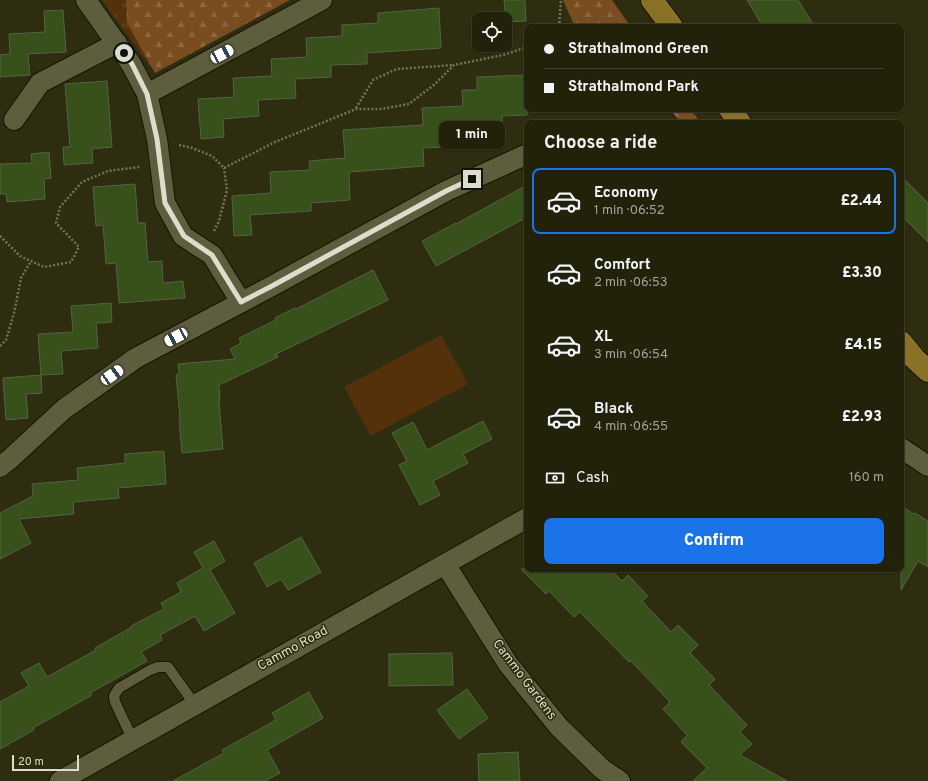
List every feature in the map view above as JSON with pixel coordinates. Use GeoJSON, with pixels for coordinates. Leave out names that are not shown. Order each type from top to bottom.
{"type":"FeatureCollection","features":[{"type":"Feature","properties":{"kind":"main road"},"geometry":{"type":"LineString","coordinates":[[652,0],[670,24]]}},
{"type":"Feature","properties":{"kind":"main road"},"geometry":{"type":"LineString","coordinates":[[904,346],[914,358],[928,371]]}},
{"type":"Feature","properties":{"kind":"street"},"geometry":{"type":"LineString","coordinates":[[86,0],[132,64],[147,94],[157,139],[165,203],[184,236],[212,255],[241,302]]}},
{"type":"Feature","properties":{"kind":"street"},"geometry":{"type":"LineString","coordinates":[[147,94],[322,0]]}},
{"type":"Feature","properties":{"kind":"street"},"geometry":{"type":"LineString","coordinates":[[14,120],[40,83],[117,43]]}},
{"type":"Feature","properties":{"kind":"street"},"geometry":{"type":"LineString","coordinates":[[0,467],[64,409],[136,358],[446,191],[524,156]]}},
{"type":"Feature","properties":{"kind":"street"},"geometry":{"type":"LineString","coordinates":[[904,450],[928,466]]}},
{"type":"Feature","properties":{"kind":"street","name":"Cammo Road"},"geometry":{"type":"LineString","coordinates":[[60,781],[524,520]]}},
{"type":"Feature","properties":{"kind":"street","name":"Cammo Gardens"},"geometry":{"type":"LineString","coordinates":[[445,564],[508,664],[596,775],[620,781]]}},
{"type":"Feature","properties":{"kind":"lane"},"geometry":{"type":"LineString","coordinates":[[134,740],[114,702],[114,696],[120,688],[150,670],[158,667],[168,667],[195,705]]}},
{"type":"Feature","properties":{"kind":"path"},"geometry":{"type":"LineString","coordinates":[[559,24],[561,0]]}},
{"type":"Feature","properties":{"kind":"path"},"geometry":{"type":"LineString","coordinates":[[356,109],[373,80],[397,69],[454,65],[524,48]]}},
{"type":"Feature","properties":{"kind":"path"},"geometry":{"type":"LineString","coordinates":[[224,168],[275,142],[356,109],[381,109],[409,104],[435,84],[454,65]]}},
{"type":"Feature","properties":{"kind":"path"},"geometry":{"type":"LineString","coordinates":[[157,139],[192,148],[212,156],[224,168],[227,190],[219,221],[203,249]]}},
{"type":"Feature","properties":{"kind":"path"},"geometry":{"type":"LineString","coordinates":[[0,236],[20,256],[44,267],[71,262],[79,247],[56,223],[60,207],[82,182],[108,171],[160,164]]}},
{"type":"Feature","properties":{"kind":"path"},"geometry":{"type":"LineString","coordinates":[[0,346],[6,340],[14,313],[21,278],[30,261]]}},
{"type":"Feature","properties":{"kind":"green space"},"geometry":{"type":"Polygon","coordinates":[[[102,0],[126,0],[127,23],[155,73],[102,0]]]}},
{"type":"Feature","properties":{"kind":"green space"},"geometry":{"type":"Polygon","coordinates":[[[126,0],[290,0],[155,73],[127,23],[126,0]]]}},
{"type":"Feature","properties":{"kind":"green space"},"geometry":{"type":"Polygon","coordinates":[[[563,0],[612,0],[629,24],[574,24],[563,0]]]}},
{"type":"Feature","properties":{"kind":"green space"},"geometry":{"type":"Polygon","coordinates":[[[672,112],[692,112],[699,120],[678,120],[672,112]]]}},
{"type":"Feature","properties":{"kind":"green space"},"geometry":{"type":"Polygon","coordinates":[[[441,335],[468,384],[371,436],[344,387],[441,335]]]}},
{"type":"Feature","properties":{"kind":"building"},"geometry":{"type":"Polygon","coordinates":[[[504,0],[525,0],[526,21],[512,22],[512,12],[505,12],[504,0]]]}},
{"type":"Feature","properties":{"kind":"building"},"geometry":{"type":"Polygon","coordinates":[[[747,0],[798,0],[813,24],[761,24],[747,0]]]}},
{"type":"Feature","properties":{"kind":"building"},"geometry":{"type":"Polygon","coordinates":[[[439,8],[441,48],[367,53],[367,64],[331,65],[331,77],[295,79],[296,98],[258,100],[259,116],[223,119],[224,137],[201,139],[198,99],[234,97],[233,78],[272,76],[271,59],[307,57],[306,38],[342,36],[342,25],[378,23],[378,13],[439,8]]]}},
{"type":"Feature","properties":{"kind":"building"},"geometry":{"type":"Polygon","coordinates":[[[63,10],[66,52],[28,54],[30,75],[0,77],[0,55],[10,54],[9,34],[45,32],[44,11],[63,10]]]}},
{"type":"Feature","properties":{"kind":"building"},"geometry":{"type":"Polygon","coordinates":[[[524,75],[524,112],[527,112],[527,115],[502,116],[502,129],[462,131],[463,146],[423,148],[424,166],[349,172],[350,200],[311,203],[311,211],[250,215],[252,235],[234,236],[232,196],[271,193],[270,172],[310,170],[309,161],[345,158],[343,130],[423,125],[422,108],[463,106],[462,90],[477,90],[477,77],[524,75]]]}},
{"type":"Feature","properties":{"kind":"building"},"geometry":{"type":"Polygon","coordinates":[[[107,81],[112,147],[92,149],[93,163],[64,165],[63,147],[70,147],[65,84],[107,81]]]}},
{"type":"Feature","properties":{"kind":"building"},"geometry":{"type":"Polygon","coordinates":[[[49,152],[51,178],[44,179],[45,199],[7,202],[6,194],[0,194],[0,164],[32,163],[31,154],[49,152]]]}},
{"type":"Feature","properties":{"kind":"building"},"geometry":{"type":"Polygon","coordinates":[[[904,179],[928,203],[928,242],[904,218],[904,179]]]}},
{"type":"Feature","properties":{"kind":"building"},"geometry":{"type":"Polygon","coordinates":[[[135,184],[138,223],[145,223],[148,262],[162,261],[163,283],[183,281],[185,298],[119,303],[116,263],[106,264],[103,225],[96,226],[93,187],[135,184]]]}},
{"type":"Feature","properties":{"kind":"building"},"geometry":{"type":"Polygon","coordinates":[[[524,187],[524,219],[436,266],[422,241],[524,187]]]}},
{"type":"Feature","properties":{"kind":"building"},"geometry":{"type":"Polygon","coordinates":[[[373,270],[388,300],[274,355],[277,355],[278,357],[219,385],[223,449],[182,453],[176,375],[179,374],[178,364],[235,359],[230,349],[241,343],[239,338],[276,320],[275,318],[373,270]]]}},
{"type":"Feature","properties":{"kind":"building"},"geometry":{"type":"Polygon","coordinates":[[[111,303],[112,322],[96,323],[98,348],[61,351],[63,374],[41,375],[38,334],[73,332],[71,306],[111,303]]]}},
{"type":"Feature","properties":{"kind":"building"},"geometry":{"type":"Polygon","coordinates":[[[41,375],[42,393],[26,394],[28,418],[6,420],[3,378],[41,375]]]}},
{"type":"Feature","properties":{"kind":"building"},"geometry":{"type":"Polygon","coordinates":[[[483,421],[492,439],[463,454],[468,463],[433,481],[440,495],[420,505],[399,465],[407,461],[392,433],[413,422],[427,450],[483,421]]]}},
{"type":"Feature","properties":{"kind":"building"},"geometry":{"type":"Polygon","coordinates":[[[164,451],[166,484],[118,488],[119,498],[73,502],[74,514],[19,519],[31,543],[0,559],[0,513],[33,496],[32,484],[78,480],[77,468],[125,463],[125,454],[164,451]]]}},
{"type":"Feature","properties":{"kind":"building"},"geometry":{"type":"Polygon","coordinates":[[[904,508],[928,521],[928,567],[918,561],[901,590],[901,572],[904,572],[904,508]]]}},
{"type":"Feature","properties":{"kind":"building"},"geometry":{"type":"Polygon","coordinates":[[[301,537],[321,572],[288,590],[281,579],[267,587],[254,563],[301,537]]]}},
{"type":"Feature","properties":{"kind":"building"},"geometry":{"type":"Polygon","coordinates":[[[214,541],[225,561],[210,570],[235,613],[204,631],[195,616],[160,635],[162,640],[141,652],[147,661],[90,693],[92,695],[33,728],[34,730],[0,749],[0,702],[29,686],[21,673],[39,663],[47,677],[96,650],[95,648],[132,627],[131,626],[164,609],[161,603],[181,592],[177,583],[203,568],[194,552],[214,541]]]}},
{"type":"Feature","properties":{"kind":"building"},"geometry":{"type":"Polygon","coordinates":[[[524,572],[613,572],[622,581],[628,575],[648,596],[642,601],[671,632],[678,625],[698,645],[690,653],[715,679],[709,685],[747,725],[740,732],[752,744],[740,755],[787,781],[693,781],[707,768],[681,742],[687,735],[663,709],[670,702],[631,661],[629,662],[580,612],[574,617],[549,591],[546,594],[524,572]]]}},
{"type":"Feature","properties":{"kind":"building"},"geometry":{"type":"Polygon","coordinates":[[[452,653],[453,685],[389,686],[389,654],[452,653]]]}},
{"type":"Feature","properties":{"kind":"building"},"geometry":{"type":"Polygon","coordinates":[[[467,689],[488,718],[459,739],[437,710],[467,689]]]}},
{"type":"Feature","properties":{"kind":"building"},"geometry":{"type":"Polygon","coordinates":[[[309,692],[323,718],[267,750],[280,773],[265,781],[173,781],[224,753],[222,750],[276,720],[272,713],[309,692]]]}},
{"type":"Feature","properties":{"kind":"building"},"geometry":{"type":"Polygon","coordinates":[[[518,752],[520,781],[479,781],[478,754],[518,752]]]}},
{"type":"Feature","properties":{"kind":"route"},"geometry":{"type":"LineString","coordinates":[[124,53],[132,64],[147,94],[157,139],[165,203],[184,236],[212,255],[241,302],[446,191],[472,179]]}}]}
